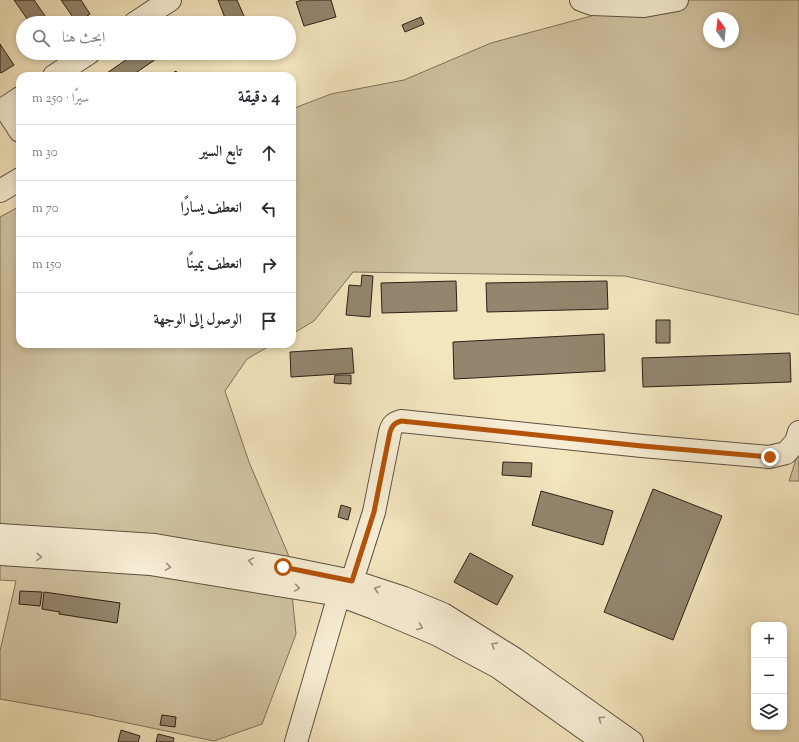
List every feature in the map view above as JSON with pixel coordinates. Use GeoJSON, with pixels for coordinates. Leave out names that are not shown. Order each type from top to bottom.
{"type":"FeatureCollection","features":[{"type":"Feature","properties":{"kind":"lane"},"geometry":{"type":"LineString","coordinates":[[146,16],[170,0]]}},
{"type":"Feature","properties":{"kind":"lane"},"geometry":{"type":"LineString","coordinates":[[581,0],[592,4],[644,6],[677,0]]}},
{"type":"Feature","properties":{"kind":"lane"},"geometry":{"type":"LineString","coordinates":[[60,72],[78,60]]}},
{"type":"Feature","properties":{"kind":"lane"},"geometry":{"type":"LineString","coordinates":[[8,102],[16,121]]}},
{"type":"Feature","properties":{"kind":"lane"},"geometry":{"type":"LineString","coordinates":[[0,191],[16,181]]}},
{"type":"Feature","properties":{"kind":"lane"},"geometry":{"type":"LineString","coordinates":[[296,742],[346,588],[374,512],[390,432],[392,426],[396,422],[401,421],[642,446],[770,457],[786,453],[796,442],[799,432]]}},
{"type":"Feature","properties":{"kind":"lane"},"geometry":{"type":"LineString","coordinates":[[0,535],[155,545],[283,567],[346,588],[374,608],[436,634],[498,667],[602,742]]}},
{"type":"Feature","properties":{"kind":"lane"},"geometry":{"type":"LineString","coordinates":[[0,554],[150,564],[346,588],[404,598],[443,614],[515,659],[632,742]]}},
{"type":"Feature","properties":{"kind":"shaded area"},"geometry":{"type":"Polygon","coordinates":[[[608,0],[799,0],[799,315],[625,276],[353,272],[314,321],[296,332],[296,107],[331,94],[404,80],[491,43],[606,12],[608,0]]]}},
{"type":"Feature","properties":{"kind":"shaded area"},"geometry":{"type":"Polygon","coordinates":[[[16,208],[16,348],[266,348],[247,359],[225,391],[249,462],[288,554],[296,634],[262,724],[214,741],[85,714],[0,699],[0,651],[16,581],[0,580],[0,217],[16,208]]]}},
{"type":"Feature","properties":{"kind":"shaded area"},"geometry":{"type":"Polygon","coordinates":[[[799,450],[799,481],[789,481],[799,450]]]}},
{"type":"Feature","properties":{"kind":"building"},"geometry":{"type":"Polygon","coordinates":[[[14,0],[34,0],[45,16],[25,16],[14,0]]]}},
{"type":"Feature","properties":{"kind":"building"},"geometry":{"type":"Polygon","coordinates":[[[61,0],[81,0],[90,14],[87,16],[72,16],[61,0]]]}},
{"type":"Feature","properties":{"kind":"building"},"geometry":{"type":"Polygon","coordinates":[[[218,0],[237,0],[244,16],[224,16],[218,0]]]}},
{"type":"Feature","properties":{"kind":"building"},"geometry":{"type":"Polygon","coordinates":[[[302,0],[331,0],[336,17],[304,26],[296,2],[302,0]]]}},
{"type":"Feature","properties":{"kind":"building"},"geometry":{"type":"Polygon","coordinates":[[[421,17],[424,24],[405,32],[402,25],[421,17]]]}},
{"type":"Feature","properties":{"kind":"building"},"geometry":{"type":"Polygon","coordinates":[[[0,44],[14,65],[1,73],[0,72],[0,44]]]}},
{"type":"Feature","properties":{"kind":"building"},"geometry":{"type":"Polygon","coordinates":[[[126,60],[155,60],[137,72],[108,72],[126,60]]]}},
{"type":"Feature","properties":{"kind":"building"},"geometry":{"type":"Polygon","coordinates":[[[362,275],[373,276],[370,317],[346,315],[349,285],[361,286],[362,275]]]}},
{"type":"Feature","properties":{"kind":"building"},"geometry":{"type":"Polygon","coordinates":[[[456,281],[457,311],[382,313],[381,283],[456,281]]]}},
{"type":"Feature","properties":{"kind":"building"},"geometry":{"type":"Polygon","coordinates":[[[607,281],[608,309],[487,312],[486,283],[607,281]]]}},
{"type":"Feature","properties":{"kind":"building"},"geometry":{"type":"Polygon","coordinates":[[[656,320],[670,320],[670,343],[656,343],[656,320]]]}},
{"type":"Feature","properties":{"kind":"building"},"geometry":{"type":"Polygon","coordinates":[[[604,334],[605,371],[454,379],[453,342],[604,334]]]}},
{"type":"Feature","properties":{"kind":"building"},"geometry":{"type":"Polygon","coordinates":[[[352,348],[354,373],[291,377],[290,352],[352,348]]]}},
{"type":"Feature","properties":{"kind":"building"},"geometry":{"type":"Polygon","coordinates":[[[790,353],[791,382],[643,387],[642,358],[790,353]]]}},
{"type":"Feature","properties":{"kind":"building"},"geometry":{"type":"Polygon","coordinates":[[[335,375],[351,375],[351,384],[334,383],[335,375]]]}},
{"type":"Feature","properties":{"kind":"building"},"geometry":{"type":"Polygon","coordinates":[[[503,462],[532,463],[531,477],[502,475],[503,462]]]}},
{"type":"Feature","properties":{"kind":"building"},"geometry":{"type":"Polygon","coordinates":[[[653,489],[722,516],[673,640],[604,612],[653,489]]]}},
{"type":"Feature","properties":{"kind":"building"},"geometry":{"type":"Polygon","coordinates":[[[541,491],[613,511],[603,545],[532,525],[541,491]]]}},
{"type":"Feature","properties":{"kind":"building"},"geometry":{"type":"Polygon","coordinates":[[[341,505],[351,508],[348,520],[338,517],[341,505]]]}},
{"type":"Feature","properties":{"kind":"building"},"geometry":{"type":"Polygon","coordinates":[[[470,553],[513,576],[497,605],[454,582],[470,553]]]}},
{"type":"Feature","properties":{"kind":"building"},"geometry":{"type":"Polygon","coordinates":[[[20,591],[42,592],[40,606],[19,604],[20,591]]]}},
{"type":"Feature","properties":{"kind":"building"},"geometry":{"type":"Polygon","coordinates":[[[44,592],[120,603],[117,623],[59,614],[60,612],[42,609],[44,592]]]}},
{"type":"Feature","properties":{"kind":"building"},"geometry":{"type":"Polygon","coordinates":[[[162,715],[176,717],[175,727],[160,725],[162,715]]]}},
{"type":"Feature","properties":{"kind":"building"},"geometry":{"type":"Polygon","coordinates":[[[121,730],[140,736],[138,742],[118,742],[121,730]]]}},
{"type":"Feature","properties":{"kind":"building"},"geometry":{"type":"Polygon","coordinates":[[[158,734],[174,738],[173,742],[156,742],[158,734]]]}},
{"type":"Feature","properties":{"kind":"route"},"geometry":{"type":"LineString","coordinates":[[283,567],[352,581],[374,512],[390,432],[392,426],[396,422],[401,421],[642,446],[770,457]]}}]}
